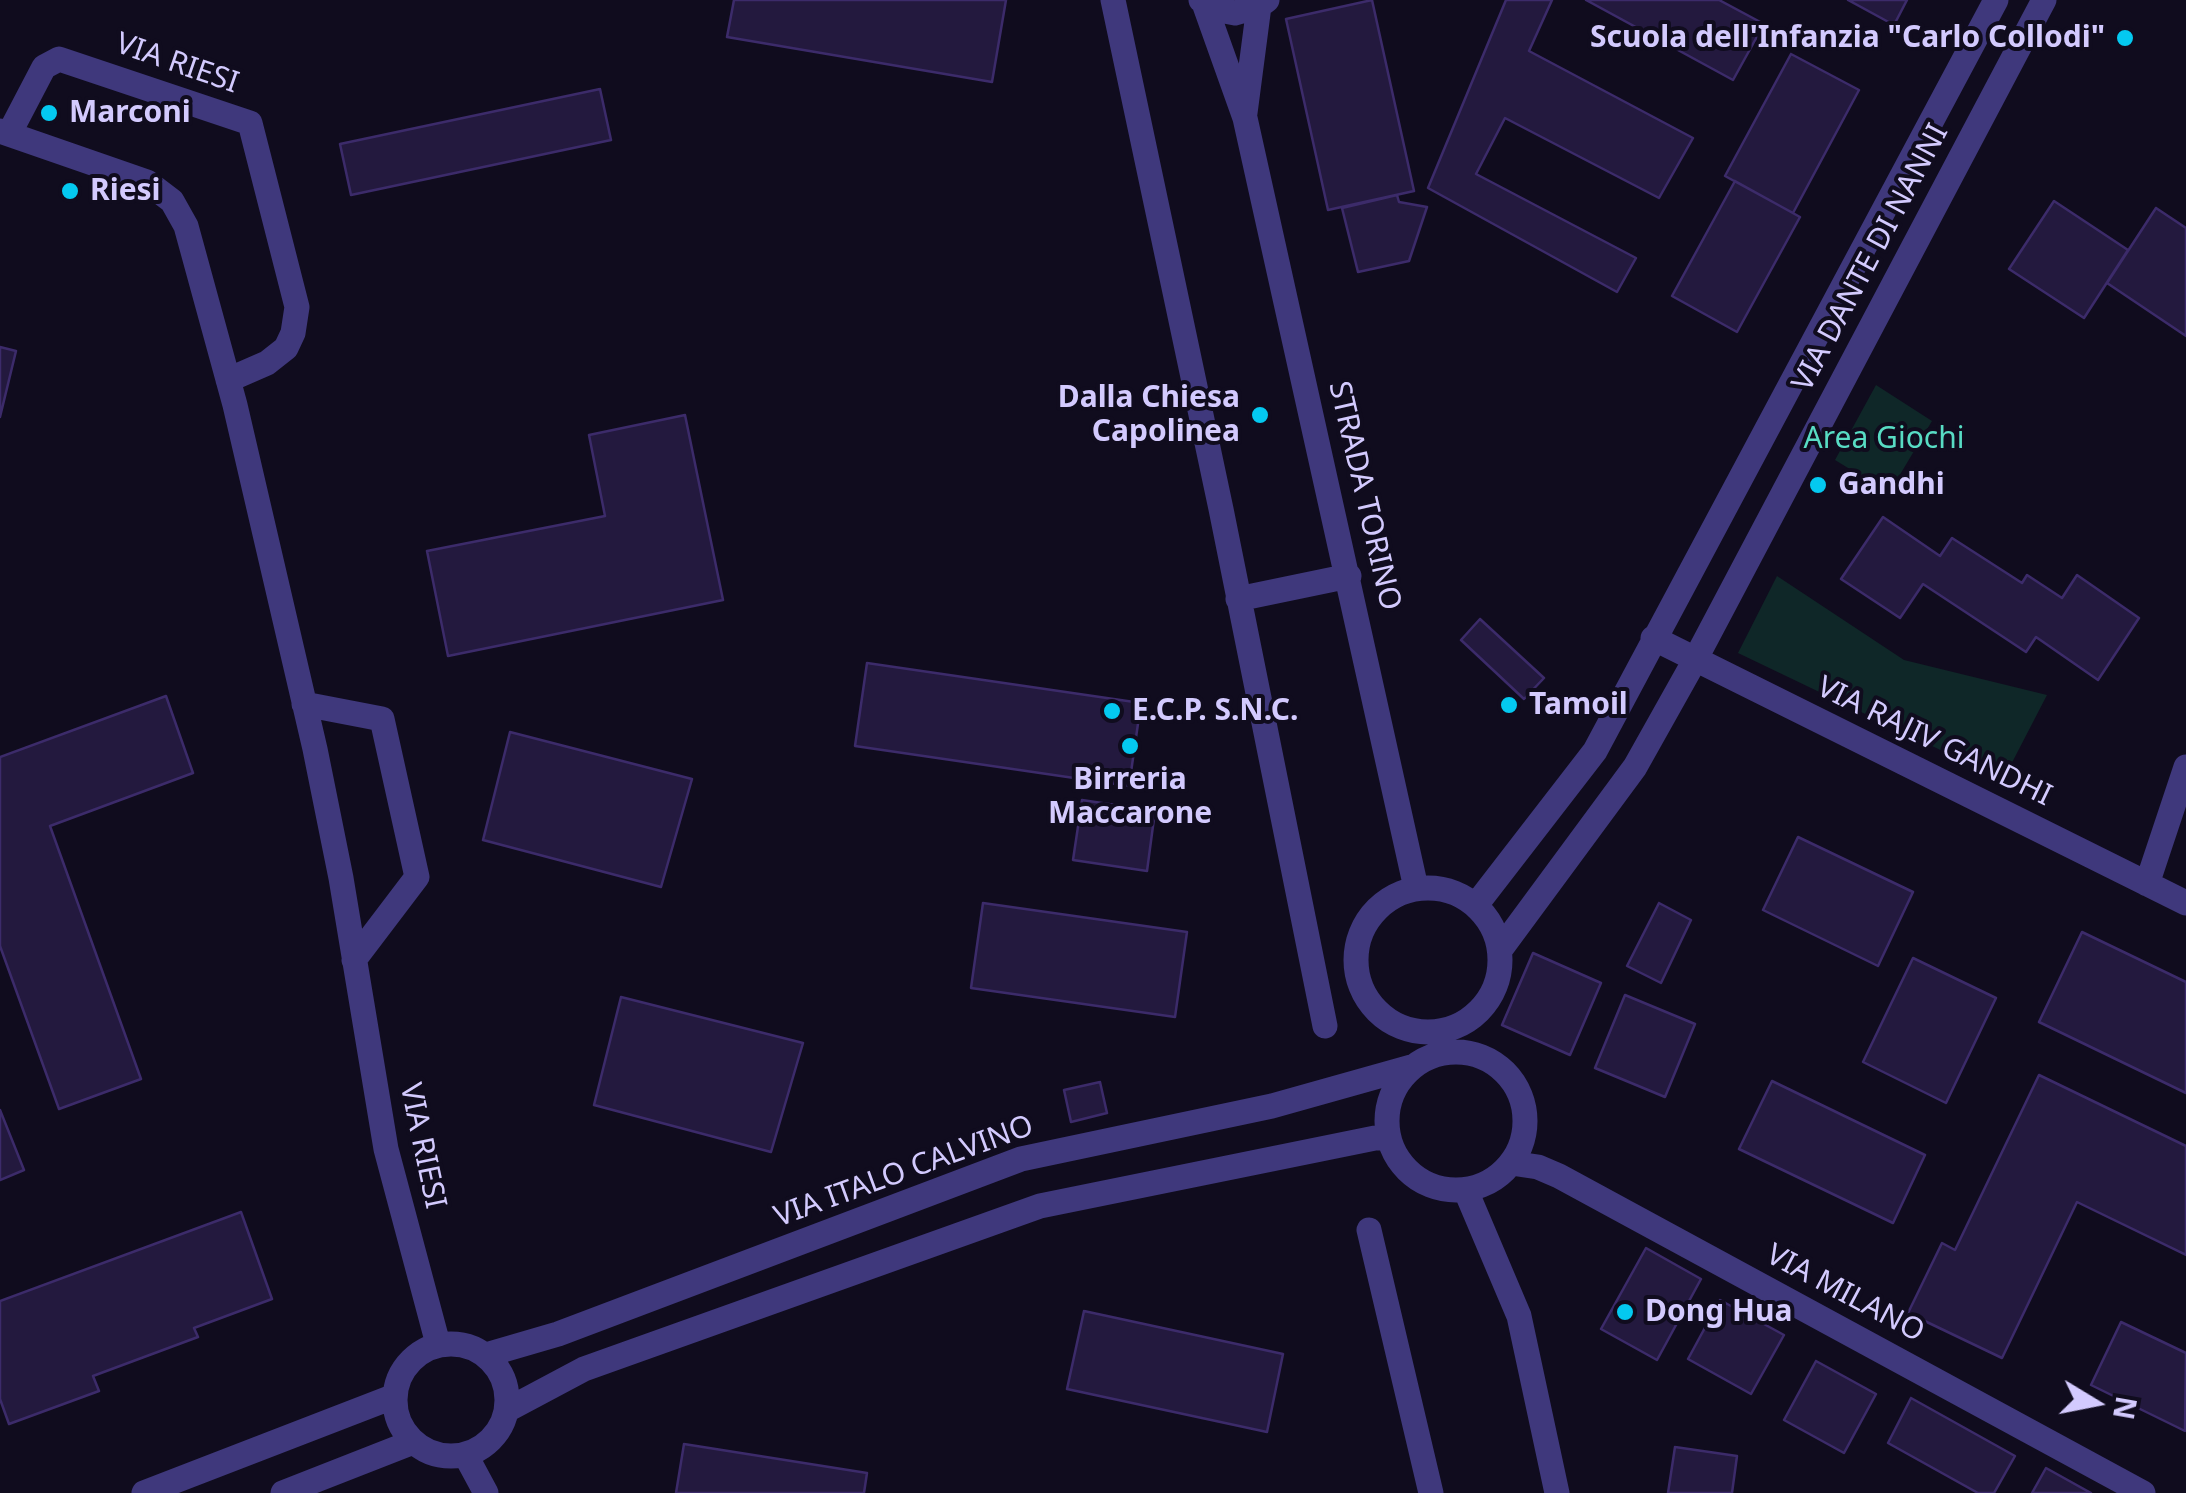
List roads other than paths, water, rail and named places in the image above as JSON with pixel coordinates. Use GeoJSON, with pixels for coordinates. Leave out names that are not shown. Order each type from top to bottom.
{"type":"FeatureCollection","features":[{"type":"Feature","properties":{"kind":"street"},"geometry":{"type":"LineString","coordinates":[[1113,0],[1324,1026]]}},
{"type":"Feature","properties":{"kind":"street","name":"VIA DANTE DI NANNI"},"geometry":{"type":"LineString","coordinates":[[1476,906],[1595,751],[1996,0]]}},
{"type":"Feature","properties":{"kind":"street","name":"VIA DANTE DI NANNI"},"geometry":{"type":"LineString","coordinates":[[1500,950],[1635,767],[2044,0]]}},
{"type":"Feature","properties":{"kind":"street"},"geometry":{"type":"LineString","coordinates":[[1202,2],[1234,13],[1263,3]]}},
{"type":"Feature","properties":{"kind":"street","name":"STRADA TORINO"},"geometry":{"type":"LineString","coordinates":[[1202,2],[1244,118],[1416,888]]}},
{"type":"Feature","properties":{"kind":"street","name":"STRADA TORINO"},"geometry":{"type":"LineString","coordinates":[[1244,118],[1263,3]]}},
{"type":"Feature","properties":{"kind":"street","name":"VIA RIESI"},"geometry":{"type":"LineString","coordinates":[[228,380],[267,363],[286,348],[297,307],[250,123],[59,58],[44,67],[5,133],[147,182],[172,201],[186,226],[228,380],[304,704],[337,859],[386,1149],[438,1344]]}},
{"type":"Feature","properties":{"kind":"street"},"geometry":{"type":"LineString","coordinates":[[1238,600],[1349,576]]}},
{"type":"Feature","properties":{"kind":"street","name":"VIA RAJIV GANDHI"},"geometry":{"type":"LineString","coordinates":[[1654,638],[2186,904]]}},
{"type":"Feature","properties":{"kind":"street"},"geometry":{"type":"LineString","coordinates":[[304,704],[382,719],[417,877],[354,960]]}},
{"type":"Feature","properties":{"kind":"street"},"geometry":{"type":"LineString","coordinates":[[2148,884],[2186,767]]}},
{"type":"Feature","properties":{"kind":"street"},"geometry":{"type":"LineString","coordinates":[[1416,888],[1461,895],[1476,906],[1495,932],[1500,950],[1494,991],[1470,1019],[1440,1032],[1404,1029],[1368,1002],[1357,977],[1356,963],[1361,933],[1382,904],[1416,888]]}},
{"type":"Feature","properties":{"kind":"street"},"geometry":{"type":"LineString","coordinates":[[1470,1019],[1476,1054]]}},
{"type":"Feature","properties":{"kind":"street"},"geometry":{"type":"LineString","coordinates":[[1404,1029],[1411,1068]]}},
{"type":"Feature","properties":{"kind":"street"},"geometry":{"type":"LineString","coordinates":[[1447,1052],[1476,1054],[1495,1063],[1512,1080],[1524,1104],[1524,1137],[1511,1164],[1489,1183],[1466,1191],[1433,1188],[1415,1178],[1398,1161],[1386,1124],[1391,1096],[1411,1068],[1428,1057],[1447,1052]]}},
{"type":"Feature","properties":{"kind":"street","name":"VIA ITALO CALVINO"},"geometry":{"type":"LineString","coordinates":[[438,1344],[458,1343],[486,1355],[558,1334],[1021,1159],[1272,1106],[1411,1068]]}},
{"type":"Feature","properties":{"kind":"street"},"geometry":{"type":"LineString","coordinates":[[507,1410],[584,1369],[1040,1206],[1388,1138]]}},
{"type":"Feature","properties":{"kind":"street","name":"VIA MILANO"},"geometry":{"type":"LineString","coordinates":[[1511,1164],[1538,1167],[1559,1176],[2143,1493]]}},
{"type":"Feature","properties":{"kind":"street"},"geometry":{"type":"LineString","coordinates":[[1466,1191],[1519,1316],[1557,1493]]}},
{"type":"Feature","properties":{"kind":"street"},"geometry":{"type":"LineString","coordinates":[[1369,1230],[1430,1493]]}},
{"type":"Feature","properties":{"kind":"street"},"geometry":{"type":"LineString","coordinates":[[438,1344],[419,1353],[401,1373],[395,1396],[400,1424],[414,1442],[442,1456],[465,1454],[484,1446],[498,1431],[507,1410],[504,1380],[486,1355]]}},
{"type":"Feature","properties":{"kind":"street"},"geometry":{"type":"LineString","coordinates":[[144,1493],[395,1396]]}},
{"type":"Feature","properties":{"kind":"street"},"geometry":{"type":"LineString","coordinates":[[283,1493],[414,1442]]}},
{"type":"Feature","properties":{"kind":"street"},"geometry":{"type":"LineString","coordinates":[[465,1454],[486,1493]]}},
{"type":"Feature","properties":{"kind":"place","name":"Scuola dell'Infanzia \"Carlo Collodi\""},"geometry":{"type":"Point","coordinates":[2125,38]}},
{"type":"Feature","properties":{"kind":"place","name":"Marconi"},"geometry":{"type":"Point","coordinates":[49,113]}},
{"type":"Feature","properties":{"kind":"place","name":"Riesi"},"geometry":{"type":"Point","coordinates":[70,191]}},
{"type":"Feature","properties":{"kind":"place","name":"Dalla Chiesa Capolinea"},"geometry":{"type":"Point","coordinates":[1260,415]}},
{"type":"Feature","properties":{"kind":"place","name":"Gandhi"},"geometry":{"type":"Point","coordinates":[1818,485]}},
{"type":"Feature","properties":{"kind":"place","name":"Tamoil"},"geometry":{"type":"Point","coordinates":[1509,705]}},
{"type":"Feature","properties":{"kind":"place","name":"E.C.P. S.N.C."},"geometry":{"type":"Point","coordinates":[1112,711]}},
{"type":"Feature","properties":{"kind":"place","name":"Birreria Maccarone"},"geometry":{"type":"Point","coordinates":[1130,746]}},
{"type":"Feature","properties":{"kind":"place","name":"Dong Hua"},"geometry":{"type":"Point","coordinates":[1625,1312]}},
{"type":"Feature","properties":{"kind":"park label","name":"Area Giochi"},"geometry":{"type":"Point","coordinates":[1884,439]}}]}
